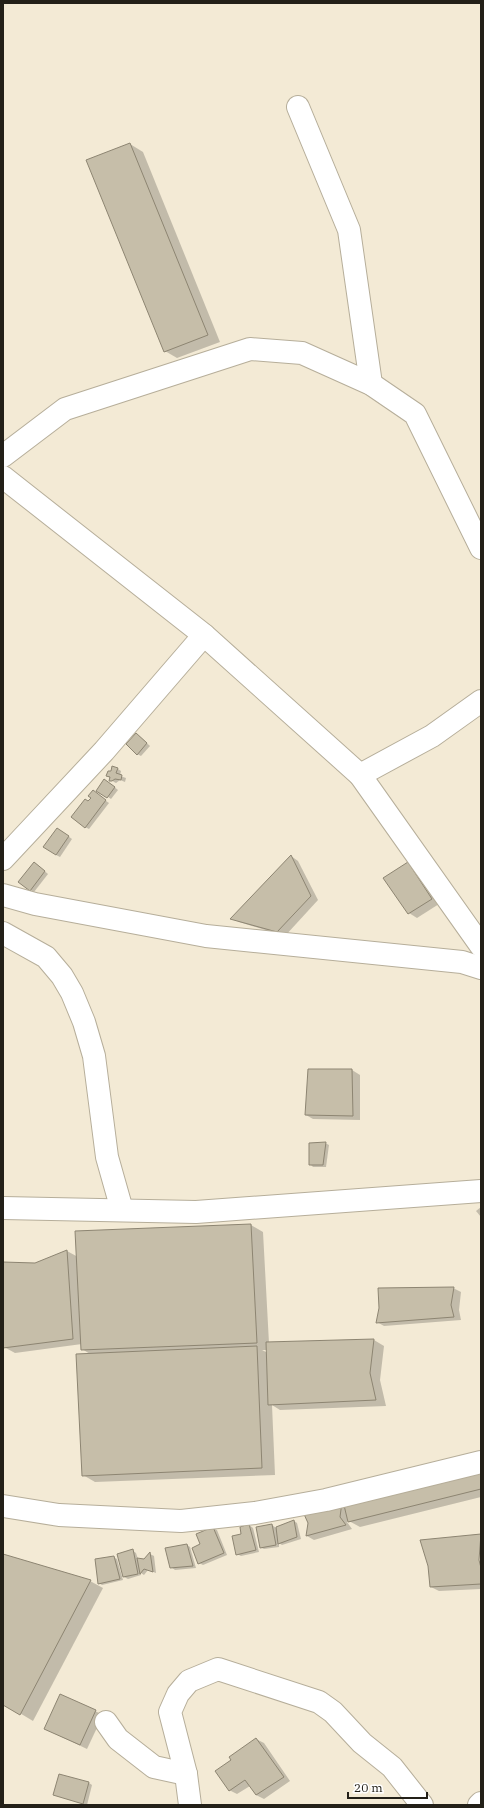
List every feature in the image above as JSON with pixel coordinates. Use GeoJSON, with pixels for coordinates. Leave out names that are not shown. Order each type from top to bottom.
{"type":"FeatureCollection","features":[{"type":"Feature","properties":{"kind":"street"},"geometry":{"type":"LineString","coordinates":[[298,107],[349,230],[370,384]]}},
{"type":"Feature","properties":{"kind":"street"},"geometry":{"type":"LineString","coordinates":[[3,456],[65,409],[250,349],[302,353],[370,384],[414,414],[481,548]]}},
{"type":"Feature","properties":{"kind":"street"},"geometry":{"type":"LineString","coordinates":[[3,477],[204,635],[360,775],[481,946]]}},
{"type":"Feature","properties":{"kind":"street"},"geometry":{"type":"LineString","coordinates":[[3,859],[104,750],[204,635]]}},
{"type":"Feature","properties":{"kind":"street"},"geometry":{"type":"LineString","coordinates":[[360,775],[432,736],[481,701]]}},
{"type":"Feature","properties":{"kind":"street"},"geometry":{"type":"LineString","coordinates":[[3,895],[35,904],[206,936],[462,962],[481,968]]}},
{"type":"Feature","properties":{"kind":"street"},"geometry":{"type":"LineString","coordinates":[[3,933],[46,957],[62,976],[72,993],[84,1022],[94,1056],[107,1157],[122,1210]]}},
{"type":"Feature","properties":{"kind":"street"},"geometry":{"type":"LineString","coordinates":[[3,1208],[196,1212],[481,1191]]}},
{"type":"Feature","properties":{"kind":"street"},"geometry":{"type":"LineString","coordinates":[[3,1506],[60,1515],[181,1521],[255,1513],[326,1500],[481,1462]]}},
{"type":"Feature","properties":{"kind":"street"},"geometry":{"type":"LineString","coordinates":[[190,1805],[186,1774],[170,1712],[178,1694],[189,1681],[218,1669],[319,1702],[333,1712],[362,1743],[392,1767],[422,1805]]}},
{"type":"Feature","properties":{"kind":"street"},"geometry":{"type":"LineString","coordinates":[[106,1722],[118,1739],[154,1767],[186,1774]]}},
{"type":"Feature","properties":{"kind":"building"},"geometry":{"type":"Polygon","coordinates":[[[130,143],[208,335],[164,352],[86,160],[130,143]]]}},
{"type":"Feature","properties":{"kind":"building"},"geometry":{"type":"Polygon","coordinates":[[[136,733],[147,743],[137,755],[126,744],[136,733]]]}},
{"type":"Feature","properties":{"kind":"building"},"geometry":{"type":"Polygon","coordinates":[[[112,766],[118,768],[116,773],[122,775],[121,780],[115,779],[109,781],[110,777],[106,776],[108,771],[111,771],[112,766]]]}},
{"type":"Feature","properties":{"kind":"building"},"geometry":{"type":"Polygon","coordinates":[[[104,779],[115,787],[107,798],[96,791],[104,779]]]}},
{"type":"Feature","properties":{"kind":"building"},"geometry":{"type":"Polygon","coordinates":[[[93,790],[106,800],[85,828],[71,817],[85,799],[88,801],[91,798],[88,796],[93,790]]]}},
{"type":"Feature","properties":{"kind":"building"},"geometry":{"type":"Polygon","coordinates":[[[57,828],[69,836],[56,855],[43,847],[57,828]]]}},
{"type":"Feature","properties":{"kind":"building"},"geometry":{"type":"Polygon","coordinates":[[[291,855],[311,896],[277,932],[230,919],[291,855]]]}},
{"type":"Feature","properties":{"kind":"building"},"geometry":{"type":"Polygon","coordinates":[[[34,862],[45,871],[30,891],[18,882],[34,862]]]}},
{"type":"Feature","properties":{"kind":"building"},"geometry":{"type":"Polygon","coordinates":[[[408,862],[432,899],[408,914],[383,878],[408,862]]]}},
{"type":"Feature","properties":{"kind":"building"},"geometry":{"type":"Polygon","coordinates":[[[308,1069],[352,1069],[353,1116],[305,1115],[308,1069]]]}},
{"type":"Feature","properties":{"kind":"building"},"geometry":{"type":"Polygon","coordinates":[[[326,1142],[323,1165],[309,1165],[309,1143],[326,1142]]]}},
{"type":"Feature","properties":{"kind":"building"},"geometry":{"type":"Polygon","coordinates":[[[251,1224],[257,1343],[81,1350],[75,1231],[251,1224]]]}},
{"type":"Feature","properties":{"kind":"building"},"geometry":{"type":"Polygon","coordinates":[[[67,1250],[73,1339],[3,1348],[3,1262],[35,1263],[67,1250]]]}},
{"type":"Feature","properties":{"kind":"building"},"geometry":{"type":"Polygon","coordinates":[[[454,1287],[451,1305],[454,1317],[376,1323],[379,1308],[378,1288],[454,1287]]]}},
{"type":"Feature","properties":{"kind":"building"},"geometry":{"type":"Polygon","coordinates":[[[374,1339],[370,1373],[376,1400],[268,1405],[266,1342],[374,1339]]]}},
{"type":"Feature","properties":{"kind":"building"},"geometry":{"type":"Polygon","coordinates":[[[257,1346],[262,1468],[82,1476],[76,1354],[257,1346]]]}},
{"type":"Feature","properties":{"kind":"building"},"geometry":{"type":"Polygon","coordinates":[[[481,1466],[481,1489],[348,1522],[343,1501],[481,1466]]]}},
{"type":"Feature","properties":{"kind":"building"},"geometry":{"type":"Polygon","coordinates":[[[342,1502],[340,1517],[346,1525],[306,1536],[308,1523],[303,1512],[342,1502]]]}},
{"type":"Feature","properties":{"kind":"building"},"geometry":{"type":"Polygon","coordinates":[[[294,1520],[297,1537],[278,1544],[276,1527],[294,1520]]]}},
{"type":"Feature","properties":{"kind":"building"},"geometry":{"type":"Polygon","coordinates":[[[249,1524],[256,1550],[236,1555],[232,1536],[241,1534],[240,1527],[249,1524]]]}},
{"type":"Feature","properties":{"kind":"building"},"geometry":{"type":"Polygon","coordinates":[[[272,1524],[276,1545],[260,1548],[256,1527],[272,1524]]]}},
{"type":"Feature","properties":{"kind":"building"},"geometry":{"type":"Polygon","coordinates":[[[213,1527],[224,1553],[198,1564],[192,1548],[200,1544],[196,1534],[213,1527]]]}},
{"type":"Feature","properties":{"kind":"building"},"geometry":{"type":"Polygon","coordinates":[[[481,1534],[479,1560],[481,1568],[481,1584],[430,1587],[428,1566],[420,1540],[481,1534]]]}},
{"type":"Feature","properties":{"kind":"building"},"geometry":{"type":"Polygon","coordinates":[[[187,1544],[193,1566],[170,1568],[165,1548],[187,1544]]]}},
{"type":"Feature","properties":{"kind":"building"},"geometry":{"type":"Polygon","coordinates":[[[133,1549],[138,1574],[123,1577],[117,1554],[133,1549]]]}},
{"type":"Feature","properties":{"kind":"building"},"geometry":{"type":"Polygon","coordinates":[[[150,1552],[153,1572],[144,1569],[140,1574],[137,1558],[144,1559],[150,1552]]]}},
{"type":"Feature","properties":{"kind":"building"},"geometry":{"type":"Polygon","coordinates":[[[3,1554],[91,1580],[20,1715],[3,1705],[3,1554]]]}},
{"type":"Feature","properties":{"kind":"building"},"geometry":{"type":"Polygon","coordinates":[[[114,1556],[120,1579],[98,1584],[95,1559],[114,1556]]]}},
{"type":"Feature","properties":{"kind":"building"},"geometry":{"type":"Polygon","coordinates":[[[60,1694],[96,1710],[80,1745],[44,1729],[60,1694]]]}},
{"type":"Feature","properties":{"kind":"building"},"geometry":{"type":"Polygon","coordinates":[[[256,1738],[284,1777],[256,1795],[245,1780],[229,1791],[215,1771],[231,1760],[229,1757],[256,1738]]]}},
{"type":"Feature","properties":{"kind":"building"},"geometry":{"type":"Polygon","coordinates":[[[59,1774],[89,1782],[83,1804],[53,1795],[59,1774]]]}}]}
